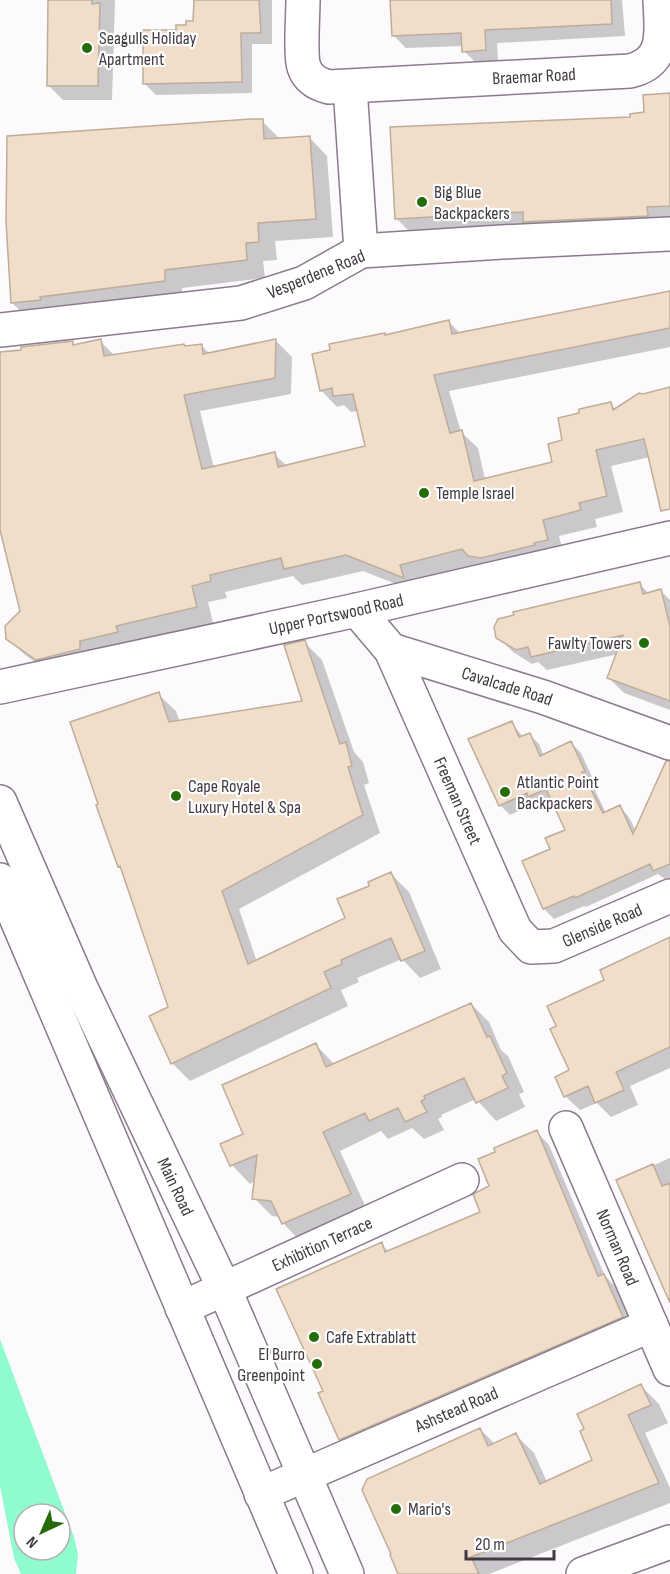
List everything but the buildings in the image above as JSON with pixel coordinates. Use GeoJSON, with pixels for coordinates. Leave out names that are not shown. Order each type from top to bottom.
{"type":"FeatureCollection","features":[{"type":"Feature","properties":{"kind":"street","name":"Braemar Road"},"geometry":{"type":"LineString","coordinates":[[303,0],[303,66],[309,77],[317,84],[329,87],[619,72],[639,69],[647,64],[659,50],[662,39],[660,0]]}},
{"type":"Feature","properties":{"kind":"street"},"geometry":{"type":"LineString","coordinates":[[350,87],[361,251]]}},
{"type":"Feature","properties":{"kind":"street","name":"Vesperdene Road"},"geometry":{"type":"LineString","coordinates":[[0,330],[241,303],[304,283],[361,251],[670,234]]}},
{"type":"Feature","properties":{"kind":"street","name":"Upper Portswood Road"},"geometry":{"type":"LineString","coordinates":[[0,687],[357,610],[670,538]]}},
{"type":"Feature","properties":{"kind":"street"},"geometry":{"type":"LineString","coordinates":[[357,610],[391,650]]}},
{"type":"Feature","properties":{"kind":"street","name":"Cavalcade Road"},"geometry":{"type":"LineString","coordinates":[[391,650],[543,697],[670,743]]}},
{"type":"Feature","properties":{"kind":"street","name":"Freeman Street"},"geometry":{"type":"LineString","coordinates":[[391,650],[515,930],[531,947]]}},
{"type":"Feature","properties":{"kind":"street","name":"Main Road"},"geometry":{"type":"LineString","coordinates":[[0,802],[67,994],[182,1308],[296,1574]]}},
{"type":"Feature","properties":{"kind":"street","name":"Main Road"},"geometry":{"type":"LineString","coordinates":[[0,880],[67,994],[224,1288],[347,1574]]}},
{"type":"Feature","properties":{"kind":"street","name":"Glenside Road"},"geometry":{"type":"LineString","coordinates":[[531,947],[554,946],[670,896]]}},
{"type":"Feature","properties":{"kind":"street","name":"Norman Road"},"geometry":{"type":"LineString","coordinates":[[566,1128],[668,1360]]}},
{"type":"Feature","properties":{"kind":"street","name":"Exhibition Terrace"},"geometry":{"type":"LineString","coordinates":[[182,1308],[462,1180]]}},
{"type":"Feature","properties":{"kind":"street","name":"Ashstead Road"},"geometry":{"type":"LineString","coordinates":[[261,1494],[651,1324]]}},
{"type":"Feature","properties":{"kind":"street"},"geometry":{"type":"LineString","coordinates":[[583,1574],[670,1542]]}},
{"type":"Feature","properties":{"kind":"green space"},"geometry":{"type":"Polygon","coordinates":[[[0,1339],[61,1502],[12,1502],[12,1548],[0,1486],[0,1339]]]}},
{"type":"Feature","properties":{"kind":"green space"},"geometry":{"type":"Polygon","coordinates":[[[72,1532],[78,1554],[76,1574],[21,1574],[16,1562],[72,1562],[72,1532]]]}},
{"type":"Feature","properties":{"kind":"place","name":"Seagulls Holiday Apartment"},"geometry":{"type":"Point","coordinates":[87,48]}},
{"type":"Feature","properties":{"kind":"place","name":"Big Blue Backpackers"},"geometry":{"type":"Point","coordinates":[422,202]}},
{"type":"Feature","properties":{"kind":"place","name":"Temple Israel"},"geometry":{"type":"Point","coordinates":[424,493]}},
{"type":"Feature","properties":{"kind":"place","name":"Fawlty Towers"},"geometry":{"type":"Point","coordinates":[644,643]}},
{"type":"Feature","properties":{"kind":"place","name":"Atlantic Point Backpackers"},"geometry":{"type":"Point","coordinates":[505,792]}},
{"type":"Feature","properties":{"kind":"place","name":"Cape Royale Luxury Hotel & Spa"},"geometry":{"type":"Point","coordinates":[176,796]}},
{"type":"Feature","properties":{"kind":"place","name":"Cafe Extrablatt"},"geometry":{"type":"Point","coordinates":[314,1337]}},
{"type":"Feature","properties":{"kind":"place","name":"El Burro Greenpoint"},"geometry":{"type":"Point","coordinates":[317,1364]}},
{"type":"Feature","properties":{"kind":"place","name":"Mario's"},"geometry":{"type":"Point","coordinates":[396,1509]}}]}
